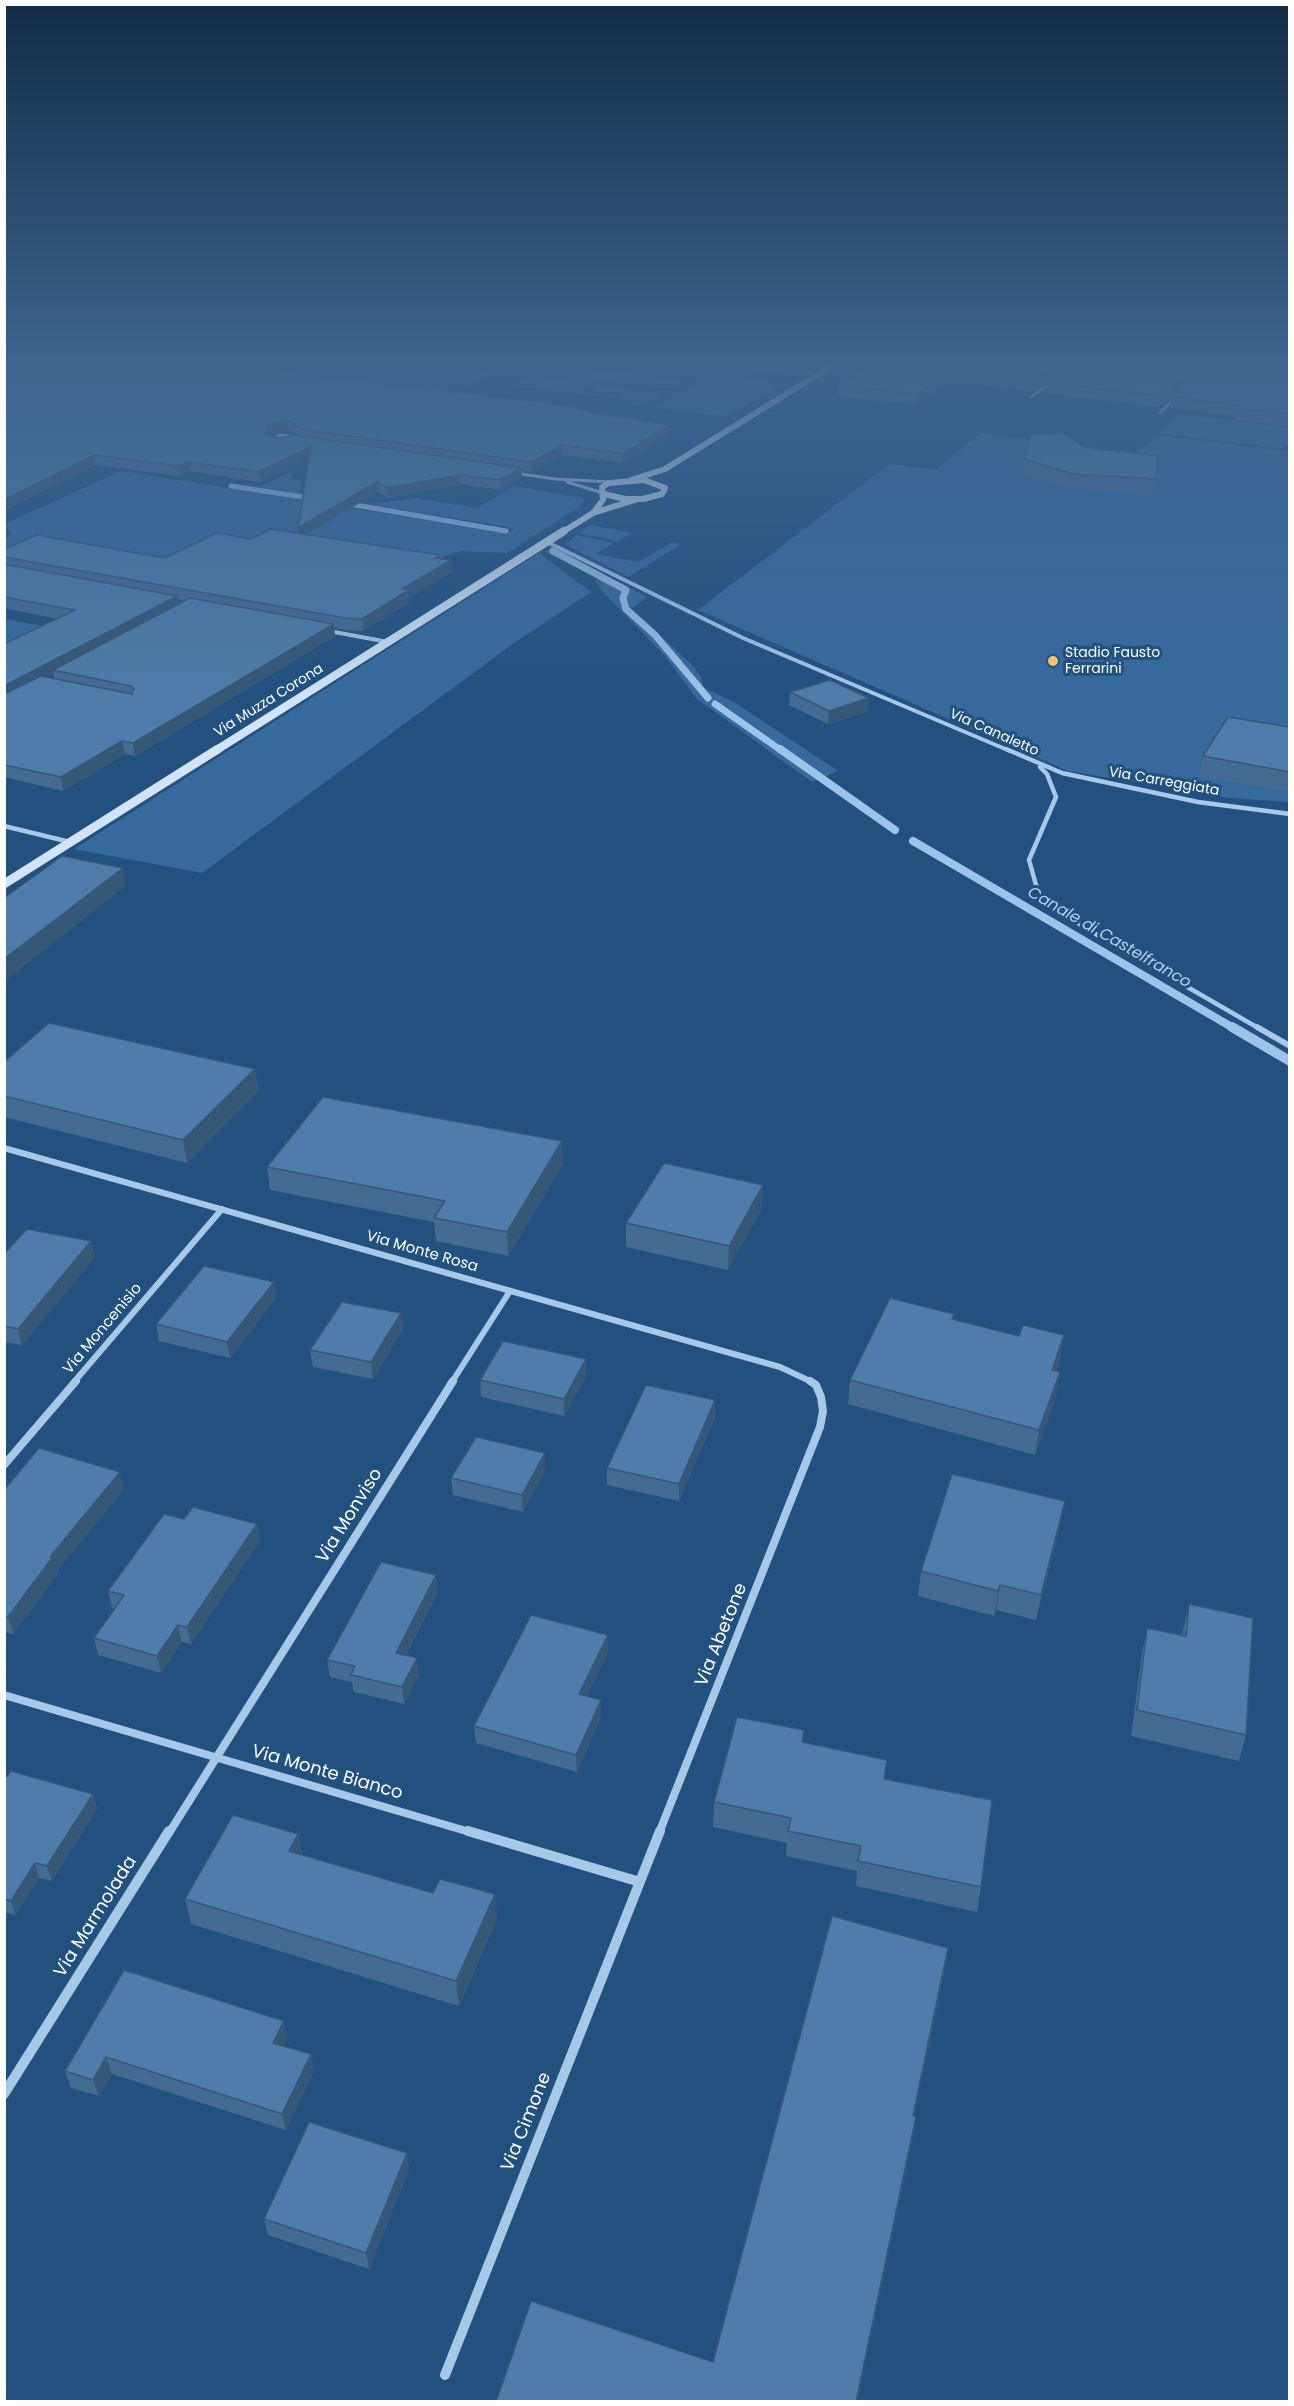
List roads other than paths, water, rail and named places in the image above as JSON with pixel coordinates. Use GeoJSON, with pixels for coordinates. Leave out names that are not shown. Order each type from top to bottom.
{"type":"FeatureCollection","features":[{"type":"Feature","properties":{"kind":"street"},"geometry":{"type":"LineString","coordinates":[[517,473],[555,479],[613,482],[631,480],[652,473]]}},
{"type":"Feature","properties":{"kind":"street"},"geometry":{"type":"LineString","coordinates":[[660,484],[664,473]]}},
{"type":"Feature","properties":{"kind":"street"},"geometry":{"type":"LineString","coordinates":[[555,479],[603,494],[638,499]]}},
{"type":"Feature","properties":{"kind":"street"},"geometry":{"type":"LineString","coordinates":[[593,513],[662,494],[665,488],[660,484],[631,480]]}},
{"type":"Feature","properties":{"kind":"street"},"geometry":{"type":"LineString","coordinates":[[593,513],[603,494],[602,487],[613,482]]}},
{"type":"Feature","properties":{"kind":"street","name":"Via Muzza Corona"},"geometry":{"type":"LineString","coordinates":[[4,884],[593,513]]}},
{"type":"Feature","properties":{"kind":"street","name":"Via Canaletto"},"geometry":{"type":"LineString","coordinates":[[547,542],[743,638],[1037,764],[1047,774],[1056,797],[1029,860],[1036,885],[1045,897],[1082,926],[1290,1046]]}},
{"type":"Feature","properties":{"kind":"street"},"geometry":{"type":"LineString","coordinates":[[317,629],[388,642]]}},
{"type":"Feature","properties":{"kind":"street","name":"Via Carreggiata"},"geometry":{"type":"LineString","coordinates":[[1037,764],[1091,781],[1198,802],[1290,814]]}},
{"type":"Feature","properties":{"kind":"street"},"geometry":{"type":"LineString","coordinates":[[4,826],[70,843]]}},
{"type":"Feature","properties":{"kind":"street","name":"Via Monte Rosa"},"geometry":{"type":"LineString","coordinates":[[4,1148],[780,1367],[803,1376],[816,1385],[821,1397]]}},
{"type":"Feature","properties":{"kind":"street","name":"Via Moncenisio"},"geometry":{"type":"LineString","coordinates":[[4,1465],[222,1209]]}},
{"type":"Feature","properties":{"kind":"street","name":"Via Monviso"},"geometry":{"type":"LineString","coordinates":[[216,1758],[510,1291]]}},
{"type":"Feature","properties":{"kind":"street","name":"Via Abetone"},"geometry":{"type":"LineString","coordinates":[[640,1882],[820,1428],[821,1397]]}},
{"type":"Feature","properties":{"kind":"street","name":"Via Monte Bianco"},"geometry":{"type":"LineString","coordinates":[[4,1695],[640,1882]]}},
{"type":"Feature","properties":{"kind":"street","name":"Via Marmolada"},"geometry":{"type":"LineString","coordinates":[[4,2094],[216,1758]]}},
{"type":"Feature","properties":{"kind":"street","name":"Via Cimone"},"geometry":{"type":"LineString","coordinates":[[445,2375],[640,1882]]}},
{"type":"Feature","properties":{"kind":"waterway","name":"Canale di Castelfranco"},"geometry":{"type":"LineString","coordinates":[[231,486],[316,499]]}},
{"type":"Feature","properties":{"kind":"waterway","name":"Canale di Castelfranco"},"geometry":{"type":"LineString","coordinates":[[344,503],[506,531]]}},
{"type":"Feature","properties":{"kind":"waterway","name":"Canale di Castelfranco"},"geometry":{"type":"LineString","coordinates":[[553,551],[626,590],[623,598],[626,609],[655,635],[708,698]]}},
{"type":"Feature","properties":{"kind":"waterway","name":"Canale di Castelfranco"},"geometry":{"type":"LineString","coordinates":[[715,704],[782,751]]}},
{"type":"Feature","properties":{"kind":"waterway","name":"Canale di Castelfranco"},"geometry":{"type":"LineString","coordinates":[[780,749],[895,830]]}},
{"type":"Feature","properties":{"kind":"waterway","name":"Canale di Castelfranco"},"geometry":{"type":"LineString","coordinates":[[913,841],[1235,1029]]}},
{"type":"Feature","properties":{"kind":"waterway","name":"Canale di Castelfranco"},"geometry":{"type":"LineString","coordinates":[[1232,1027],[1290,1061]]}},
{"type":"Feature","properties":{"kind":"place","name":"Stadio Fausto Ferrarini"},"geometry":{"type":"Point","coordinates":[1053,661]}}]}
